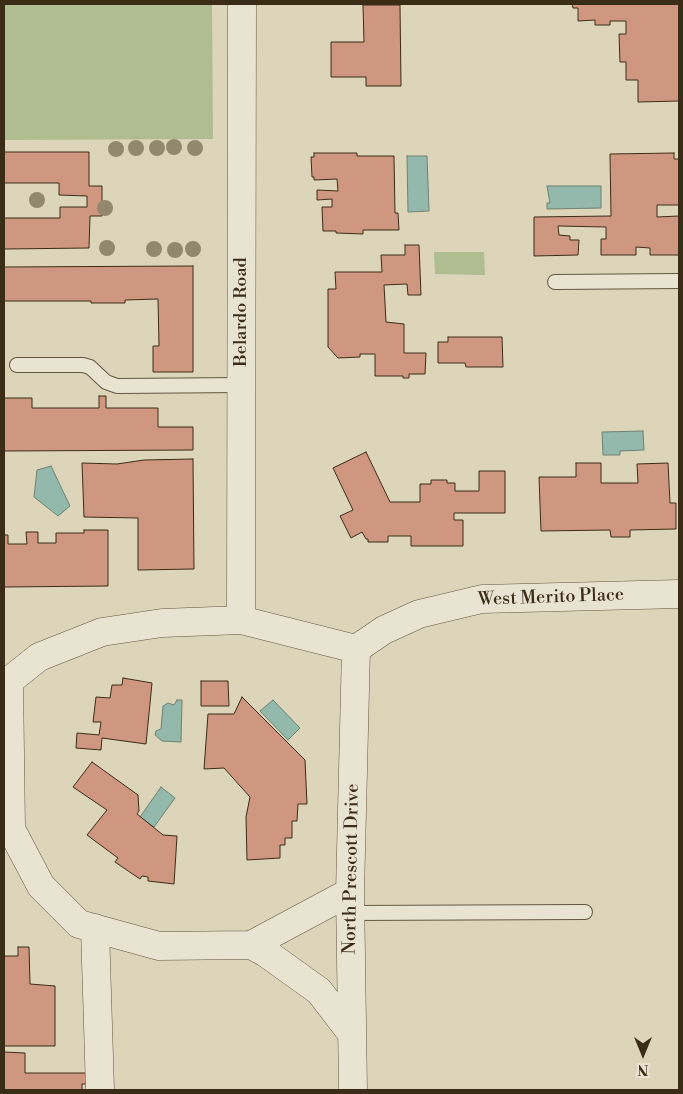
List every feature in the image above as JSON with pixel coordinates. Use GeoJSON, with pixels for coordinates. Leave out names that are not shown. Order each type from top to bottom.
{"type":"FeatureCollection","features":[{"type":"Feature","properties":{"kind":"street","name":"Belardo Road"},"geometry":{"type":"LineString","coordinates":[[241,620],[242,4]]}},
{"type":"Feature","properties":{"kind":"street","name":"West Merito Place"},"geometry":{"type":"LineString","coordinates":[[356,649],[384,630],[419,614],[482,599],[679,594]]}},
{"type":"Feature","properties":{"kind":"street"},"geometry":{"type":"LineString","coordinates":[[350,902],[251,945],[160,946],[79,924],[42,886],[11,829],[6,679],[39,657],[102,632],[162,623],[241,620],[356,649]]}},
{"type":"Feature","properties":{"kind":"street","name":"North Prescott Drive"},"geometry":{"type":"LineString","coordinates":[[353,1090],[350,902],[356,649]]}},
{"type":"Feature","properties":{"kind":"street"},"geometry":{"type":"LineString","coordinates":[[95,928],[100,1090]]}},
{"type":"Feature","properties":{"kind":"street"},"geometry":{"type":"LineString","coordinates":[[251,945],[266,953],[319,991],[352,1034]]}},
{"type":"Feature","properties":{"kind":"lane"},"geometry":{"type":"LineString","coordinates":[[555,282],[679,281]]}},
{"type":"Feature","properties":{"kind":"lane"},"geometry":{"type":"LineString","coordinates":[[17,364],[83,364],[106,382],[117,386],[242,385]]}},
{"type":"Feature","properties":{"kind":"lane"},"geometry":{"type":"LineString","coordinates":[[350,902],[585,912]]}},
{"type":"Feature","properties":{"kind":"green space"},"geometry":{"type":"Polygon","coordinates":[[[4,4],[212,4],[213,139],[4,140],[4,4]]]}},
{"type":"Feature","properties":{"kind":"green space"},"geometry":{"type":"Polygon","coordinates":[[[434,252],[484,252],[485,275],[435,274],[434,252]]]}},
{"type":"Feature","properties":{"kind":"water"},"geometry":{"type":"Polygon","coordinates":[[[407,156],[427,156],[429,211],[408,212],[407,156]]]}},
{"type":"Feature","properties":{"kind":"water"},"geometry":{"type":"Polygon","coordinates":[[[547,186],[601,186],[601,208],[547,209],[547,203],[550,203],[547,186]]]}},
{"type":"Feature","properties":{"kind":"water"},"geometry":{"type":"Polygon","coordinates":[[[643,431],[644,450],[620,451],[620,455],[603,455],[602,432],[643,431]]]}},
{"type":"Feature","properties":{"kind":"water"},"geometry":{"type":"Polygon","coordinates":[[[51,466],[70,506],[58,516],[34,497],[37,470],[51,466]]]}},
{"type":"Feature","properties":{"kind":"water"},"geometry":{"type":"Polygon","coordinates":[[[177,700],[182,700],[181,742],[162,741],[155,735],[156,731],[161,729],[163,706],[168,703],[174,705],[177,700]]]}},
{"type":"Feature","properties":{"kind":"water"},"geometry":{"type":"Polygon","coordinates":[[[273,700],[300,728],[288,740],[260,711],[273,700]]]}},
{"type":"Feature","properties":{"kind":"water"},"geometry":{"type":"Polygon","coordinates":[[[161,787],[175,798],[154,827],[140,817],[161,787]]]}},
{"type":"Feature","properties":{"kind":"building"},"geometry":{"type":"Polygon","coordinates":[[[572,4],[679,4],[679,101],[638,102],[638,80],[626,80],[626,62],[620,62],[619,34],[626,34],[626,21],[610,21],[610,25],[595,25],[595,20],[578,21],[578,8],[573,8],[572,4]]]}},
{"type":"Feature","properties":{"kind":"building"},"geometry":{"type":"Polygon","coordinates":[[[363,5],[400,5],[401,86],[366,86],[366,77],[331,77],[331,42],[364,42],[363,5]]]}},
{"type":"Feature","properties":{"kind":"building"},"geometry":{"type":"Polygon","coordinates":[[[4,152],[89,152],[89,186],[102,186],[102,216],[90,216],[89,248],[4,249],[4,218],[60,218],[60,207],[87,207],[87,196],[59,195],[59,183],[4,183],[4,152]]]}},
{"type":"Feature","properties":{"kind":"building"},"geometry":{"type":"Polygon","coordinates":[[[314,153],[357,153],[357,156],[394,156],[395,213],[398,213],[399,230],[363,230],[363,234],[323,231],[322,207],[332,207],[332,199],[317,200],[317,190],[338,191],[337,179],[314,180],[314,177],[312,177],[311,157],[314,157],[314,153]]]}},
{"type":"Feature","properties":{"kind":"building"},"geometry":{"type":"Polygon","coordinates":[[[674,153],[674,159],[679,159],[679,205],[657,205],[657,217],[679,216],[679,255],[650,255],[650,248],[636,247],[636,255],[601,255],[601,239],[606,239],[606,227],[558,226],[559,235],[570,236],[570,240],[579,240],[578,255],[534,256],[534,217],[611,216],[610,154],[674,153]]]}},
{"type":"Feature","properties":{"kind":"building"},"geometry":{"type":"Polygon","coordinates":[[[405,245],[419,245],[421,295],[408,295],[407,284],[384,285],[386,322],[404,324],[404,353],[426,353],[425,374],[409,374],[409,378],[403,378],[403,376],[375,376],[375,354],[360,354],[360,357],[338,358],[328,347],[328,289],[336,289],[335,272],[382,272],[381,255],[405,255],[405,245]]]}},
{"type":"Feature","properties":{"kind":"building"},"geometry":{"type":"Polygon","coordinates":[[[193,266],[193,372],[153,372],[153,346],[159,346],[158,299],[125,300],[125,303],[4,301],[4,267],[193,266]]]}},
{"type":"Feature","properties":{"kind":"building"},"geometry":{"type":"Polygon","coordinates":[[[448,337],[502,337],[503,367],[466,367],[465,363],[438,363],[438,342],[448,342],[448,337]]]}},
{"type":"Feature","properties":{"kind":"building"},"geometry":{"type":"Polygon","coordinates":[[[99,396],[106,396],[106,408],[158,408],[158,427],[193,427],[193,450],[4,451],[4,398],[32,398],[32,408],[99,408],[99,396]]]}},
{"type":"Feature","properties":{"kind":"building"},"geometry":{"type":"Polygon","coordinates":[[[366,452],[390,502],[420,502],[420,484],[431,484],[431,480],[447,480],[447,483],[455,483],[455,491],[479,491],[479,471],[505,471],[505,513],[454,513],[454,520],[463,520],[463,546],[411,546],[411,536],[388,536],[388,542],[368,542],[368,539],[366,539],[362,532],[351,538],[340,516],[353,510],[333,468],[366,452]]]}},
{"type":"Feature","properties":{"kind":"building"},"geometry":{"type":"Polygon","coordinates":[[[193,459],[194,569],[138,570],[138,518],[84,517],[82,463],[117,464],[144,460],[193,459]]]}},
{"type":"Feature","properties":{"kind":"building"},"geometry":{"type":"Polygon","coordinates":[[[576,463],[601,463],[601,483],[638,483],[637,464],[668,463],[670,503],[676,503],[676,529],[630,530],[630,537],[611,537],[610,530],[541,531],[539,477],[576,477],[576,463]]]}},
{"type":"Feature","properties":{"kind":"building"},"geometry":{"type":"Polygon","coordinates":[[[84,530],[108,530],[108,586],[4,587],[4,535],[8,535],[8,544],[27,544],[26,532],[38,532],[38,543],[56,543],[56,533],[84,533],[84,530]]]}},
{"type":"Feature","properties":{"kind":"building"},"geometry":{"type":"Polygon","coordinates":[[[123,678],[152,683],[146,744],[102,738],[101,750],[76,748],[77,733],[99,735],[101,722],[93,722],[96,697],[110,698],[112,685],[122,685],[123,678]]]}},
{"type":"Feature","properties":{"kind":"building"},"geometry":{"type":"Polygon","coordinates":[[[201,681],[228,681],[229,706],[201,706],[201,681]]]}},
{"type":"Feature","properties":{"kind":"building"},"geometry":{"type":"Polygon","coordinates":[[[242,697],[305,760],[307,804],[298,804],[297,821],[292,821],[292,838],[285,838],[285,845],[280,845],[280,858],[247,860],[246,817],[250,797],[224,768],[204,769],[208,714],[234,714],[242,697]]]}},
{"type":"Feature","properties":{"kind":"building"},"geometry":{"type":"Polygon","coordinates":[[[92,762],[138,795],[139,811],[137,814],[163,835],[177,836],[174,884],[148,881],[148,877],[142,876],[140,879],[115,862],[118,858],[87,835],[107,810],[73,787],[92,762]]]}},
{"type":"Feature","properties":{"kind":"building"},"geometry":{"type":"Polygon","coordinates":[[[18,947],[29,947],[30,984],[55,986],[55,1046],[4,1046],[4,956],[18,956],[18,947]]]}},
{"type":"Feature","properties":{"kind":"building"},"geometry":{"type":"Polygon","coordinates":[[[4,1052],[25,1053],[25,1073],[87,1073],[87,1084],[82,1084],[82,1090],[4,1090],[4,1052]]]}}]}
